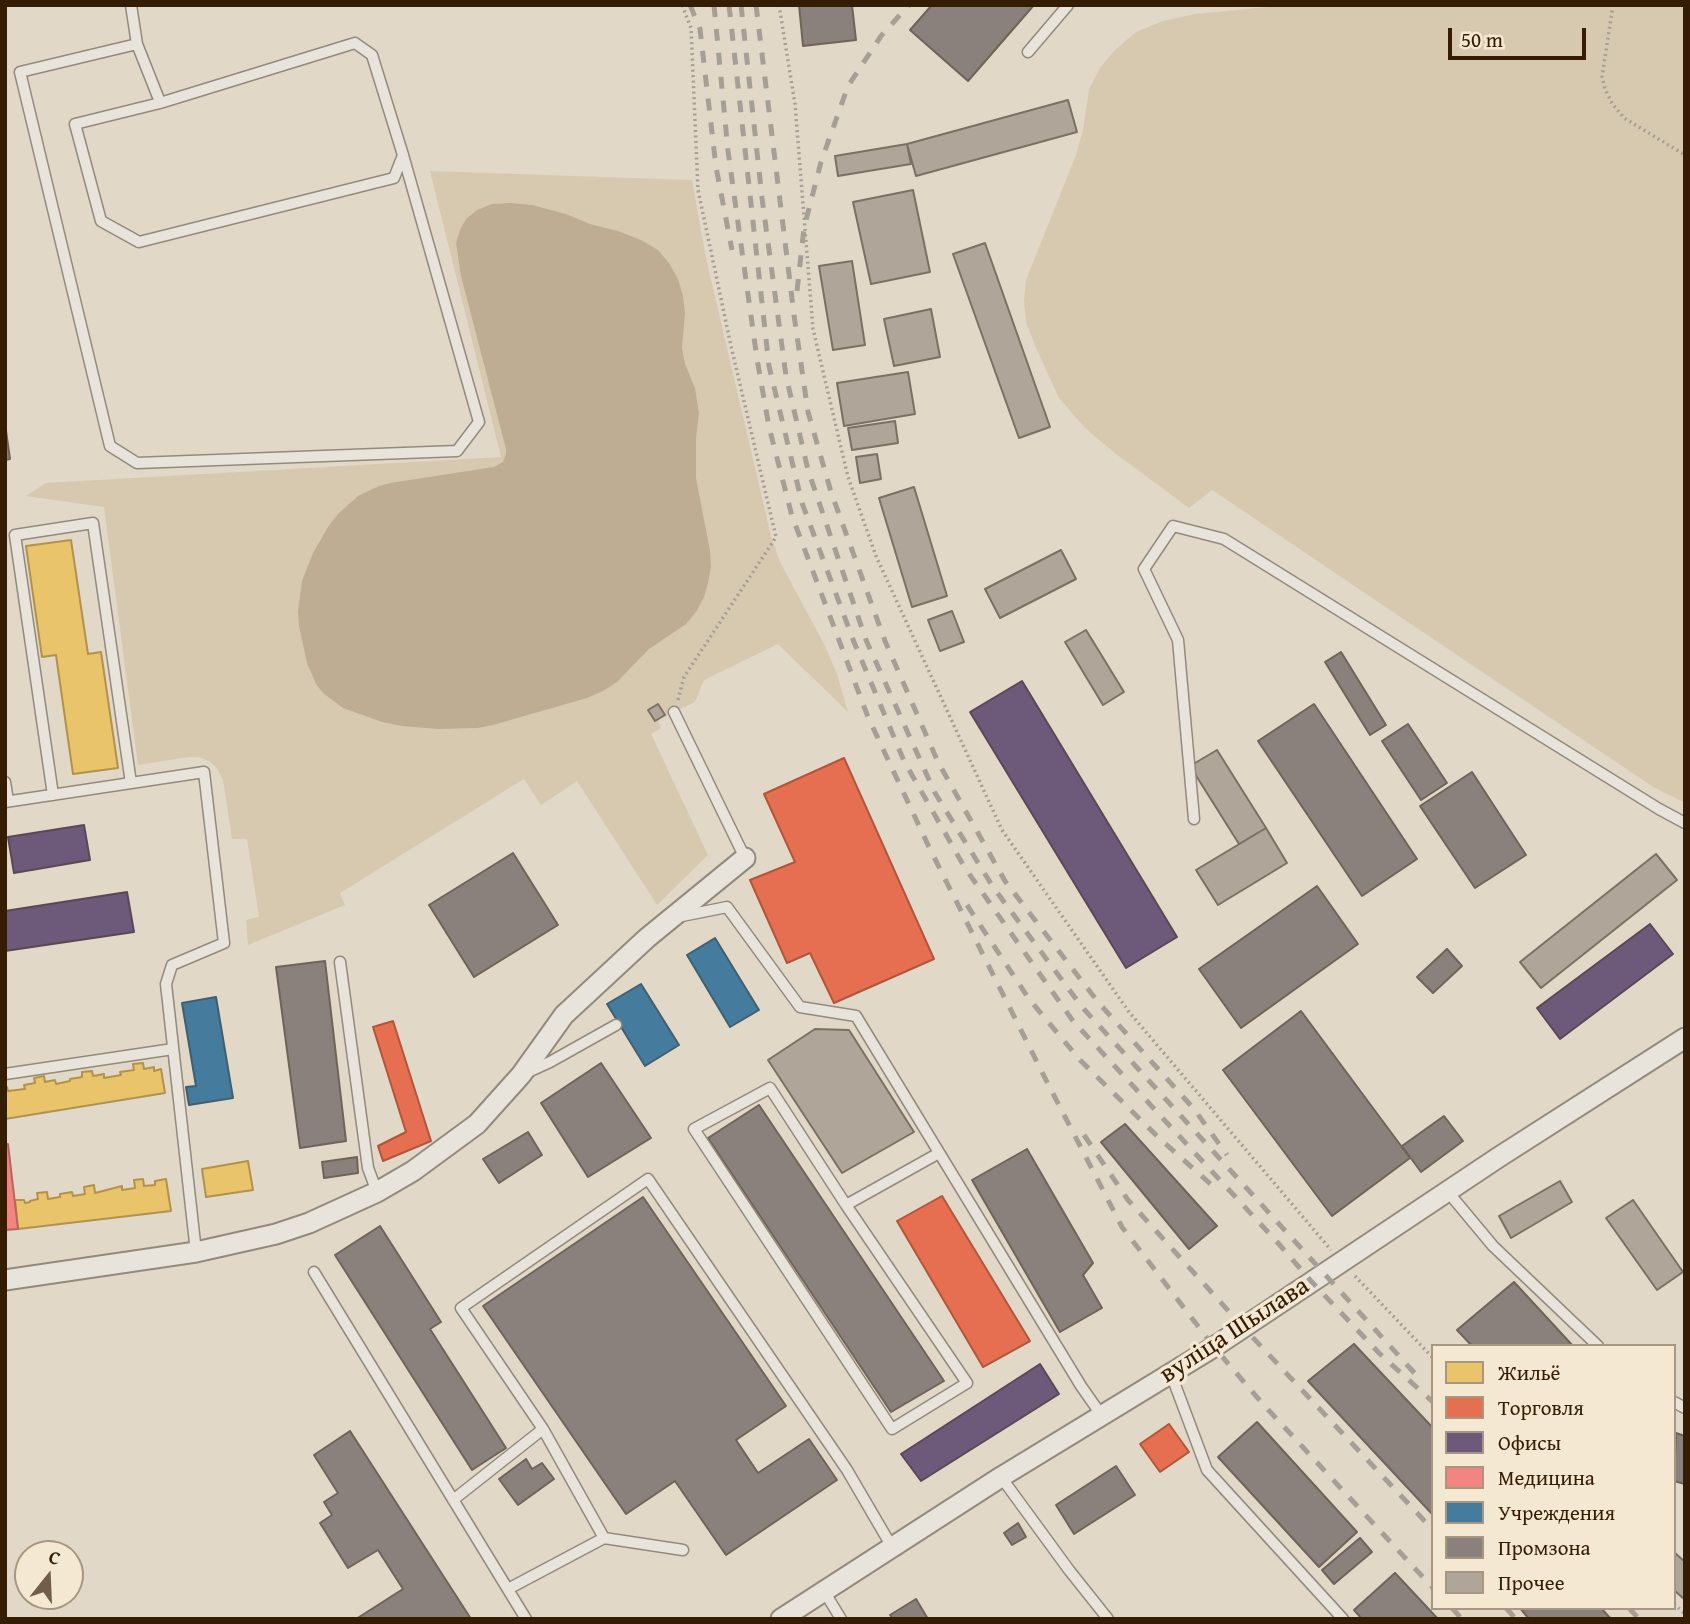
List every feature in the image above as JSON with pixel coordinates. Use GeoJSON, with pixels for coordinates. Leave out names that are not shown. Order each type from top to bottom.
{"type":"FeatureCollection","features":[{"type":"Feature","properties":{"kind":"street"},"geometry":{"type":"LineString","coordinates":[[5,1280],[195,1252],[276,1234],[309,1223],[377,1192],[413,1171],[477,1124],[521,1075],[564,1015],[647,938],[745,858]]}},
{"type":"Feature","properties":{"kind":"street","name":"вуліца Шылава"},"geometry":{"type":"LineString","coordinates":[[781,1619],[1001,1478],[1214,1348],[1499,1157],[1685,1038]]}},
{"type":"Feature","properties":{"kind":"lane"},"geometry":{"type":"LineString","coordinates":[[131,5],[137,44],[160,102]]}},
{"type":"Feature","properties":{"kind":"lane"},"geometry":{"type":"LineString","coordinates":[[1028,52],[1068,5]]}},
{"type":"Feature","properties":{"kind":"lane"},"geometry":{"type":"LineString","coordinates":[[137,44],[20,72],[110,446],[137,463],[457,451],[479,422],[403,155],[372,55],[355,44],[160,102],[75,124],[101,221],[139,242],[394,178],[403,155]]}},
{"type":"Feature","properties":{"kind":"lane"},"geometry":{"type":"LineString","coordinates":[[53,795],[15,535],[93,523],[131,783]]}},
{"type":"Feature","properties":{"kind":"lane"},"geometry":{"type":"LineString","coordinates":[[1194,819],[1178,640],[1144,569],[1173,526],[1224,539],[1685,823]]}},
{"type":"Feature","properties":{"kind":"lane"},"geometry":{"type":"LineString","coordinates":[[674,712],[745,858]]}},
{"type":"Feature","properties":{"kind":"lane"},"geometry":{"type":"LineString","coordinates":[[5,782],[7,802],[204,772],[224,943],[172,965],[166,984],[195,1252]]}},
{"type":"Feature","properties":{"kind":"lane"},"geometry":{"type":"LineString","coordinates":[[674,917],[727,907],[800,1007],[856,1016],[1081,1386],[1102,1416]]}},
{"type":"Feature","properties":{"kind":"lane"},"geometry":{"type":"LineString","coordinates":[[340,962],[368,1168],[377,1192]]}},
{"type":"Feature","properties":{"kind":"lane"},"geometry":{"type":"LineString","coordinates":[[521,1075],[616,1025]]}},
{"type":"Feature","properties":{"kind":"lane"},"geometry":{"type":"LineString","coordinates":[[5,1074],[173,1049]]}},
{"type":"Feature","properties":{"kind":"lane"},"geometry":{"type":"LineString","coordinates":[[770,1088],[846,1205],[967,1383],[892,1429],[694,1129],[770,1088]]}},
{"type":"Feature","properties":{"kind":"lane"},"geometry":{"type":"LineString","coordinates":[[846,1205],[939,1153]]}},
{"type":"Feature","properties":{"kind":"lane"},"geometry":{"type":"LineString","coordinates":[[604,1538],[543,1429],[461,1308],[648,1179],[848,1470],[892,1547]]}},
{"type":"Feature","properties":{"kind":"lane"},"geometry":{"type":"LineString","coordinates":[[1448,1192],[1493,1246],[1596,1344]]}},
{"type":"Feature","properties":{"kind":"lane"},"geometry":{"type":"LineString","coordinates":[[314,1272],[526,1619]]}},
{"type":"Feature","properties":{"kind":"lane"},"geometry":{"type":"LineString","coordinates":[[1171,1374],[1207,1470],[1343,1619]]}},
{"type":"Feature","properties":{"kind":"lane"},"geometry":{"type":"LineString","coordinates":[[453,1500],[543,1429]]}},
{"type":"Feature","properties":{"kind":"lane"},"geometry":{"type":"LineString","coordinates":[[1001,1478],[1108,1619]]}},
{"type":"Feature","properties":{"kind":"lane"},"geometry":{"type":"LineString","coordinates":[[508,1590],[604,1538],[683,1550]]}},
{"type":"Feature","properties":{"kind":"lane"},"geometry":{"type":"LineString","coordinates":[[824,1591],[841,1619]]}},
{"type":"Feature","properties":{"kind":"path"},"geometry":{"type":"LineString","coordinates":[[674,712],[684,677],[776,537],[698,190],[691,28],[682,5]]}},
{"type":"Feature","properties":{"kind":"path"},"geometry":{"type":"LineString","coordinates":[[779,5],[794,104],[813,329],[848,477],[876,556],[1002,830],[1129,1012],[1341,1262],[1431,1356]]}},
{"type":"Feature","properties":{"kind":"path"},"geometry":{"type":"LineString","coordinates":[[1613,5],[1602,77],[1605,89],[1612,103],[1625,118],[1685,155]]}},
{"type":"Feature","properties":{"kind":"shaded area"},"geometry":{"type":"Polygon","coordinates":[[[1289,5],[1685,5],[1685,803],[1653,787],[1212,490],[1189,508],[1085,428],[1059,398],[1026,322],[1026,280],[1076,155],[1089,89],[1100,68],[1115,50],[1136,32],[1163,21],[1195,14],[1289,5]]]}},
{"type":"Feature","properties":{"kind":"shaded area"},"geometry":{"type":"Polygon","coordinates":[[[430,171],[692,180],[706,258],[771,536],[780,562],[825,646],[837,674],[848,712],[778,644],[704,680],[695,702],[658,720],[661,728],[651,734],[708,855],[657,905],[577,781],[541,805],[524,779],[340,893],[345,905],[248,945],[246,920],[259,917],[247,839],[232,839],[223,780],[217,768],[199,757],[138,765],[104,507],[26,496],[46,483],[501,457],[430,171]]]}},
{"type":"Feature","properties":{"kind":"shaded area"},"geometry":{"type":"Polygon","coordinates":[[[492,204],[532,205],[566,214],[641,240],[658,250],[678,279],[685,313],[682,348],[695,388],[699,413],[696,478],[710,551],[708,583],[696,612],[686,624],[649,649],[617,682],[587,698],[478,728],[439,729],[382,722],[343,708],[316,684],[307,663],[299,626],[302,581],[313,553],[328,527],[358,496],[390,483],[494,467],[503,462],[506,449],[461,276],[456,243],[466,219],[477,210],[492,204]]]}},
{"type":"Feature","properties":{"kind":"building: Жильё"},"geometry":{"type":"Polygon","coordinates":[[[71,540],[88,654],[101,652],[118,768],[73,774],[56,655],[42,657],[26,546],[71,540]]]}},
{"type":"Feature","properties":{"kind":"building: Жильё"},"geometry":{"type":"Polygon","coordinates":[[[143,1063],[144,1069],[161,1069],[165,1093],[5,1119],[7,1087],[8,1091],[25,1089],[24,1085],[35,1083],[34,1078],[44,1076],[45,1082],[55,1080],[56,1084],[82,1077],[82,1072],[92,1071],[93,1076],[104,1074],[104,1078],[121,1075],[120,1072],[134,1070],[133,1064],[143,1063]]]}},
{"type":"Feature","properties":{"kind":"building: Жильё"},"geometry":{"type":"Polygon","coordinates":[[[248,1161],[253,1190],[206,1197],[202,1169],[248,1161]]]}},
{"type":"Feature","properties":{"kind":"building: Жильё"},"geometry":{"type":"Polygon","coordinates":[[[143,1179],[144,1186],[155,1185],[155,1181],[166,1179],[171,1211],[18,1229],[15,1200],[30,1202],[38,1199],[37,1193],[47,1192],[48,1199],[72,1192],[73,1196],[85,1194],[84,1187],[94,1185],[95,1193],[122,1186],[122,1190],[135,1188],[134,1180],[143,1179]]]}},
{"type":"Feature","properties":{"kind":"building: Торговля"},"geometry":{"type":"Polygon","coordinates":[[[844,758],[934,959],[834,1003],[810,953],[787,963],[750,880],[795,862],[764,794],[844,758]]]}},
{"type":"Feature","properties":{"kind":"building: Торговля"},"geometry":{"type":"Polygon","coordinates":[[[393,1021],[431,1141],[383,1161],[378,1146],[406,1132],[373,1027],[393,1021]]]}},
{"type":"Feature","properties":{"kind":"building: Торговля"},"geometry":{"type":"Polygon","coordinates":[[[942,1196],[1030,1341],[983,1367],[897,1221],[942,1196]]]}},
{"type":"Feature","properties":{"kind":"building: Торговля"},"geometry":{"type":"Polygon","coordinates":[[[1169,1424],[1189,1452],[1160,1472],[1140,1444],[1169,1424]]]}},
{"type":"Feature","properties":{"kind":"building: Офисы"},"geometry":{"type":"Polygon","coordinates":[[[1022,681],[1177,937],[1126,968],[970,712],[1022,681]]]}},
{"type":"Feature","properties":{"kind":"building: Офисы"},"geometry":{"type":"Polygon","coordinates":[[[84,825],[90,860],[14,873],[8,837],[84,825]]]}},
{"type":"Feature","properties":{"kind":"building: Офисы"},"geometry":{"type":"Polygon","coordinates":[[[127,892],[134,932],[5,951],[5,911],[127,892]]]}},
{"type":"Feature","properties":{"kind":"building: Офисы"},"geometry":{"type":"Polygon","coordinates":[[[1650,924],[1673,954],[1560,1039],[1537,1008],[1650,924]]]}},
{"type":"Feature","properties":{"kind":"building: Офисы"},"geometry":{"type":"Polygon","coordinates":[[[1040,1364],[1059,1394],[921,1481],[901,1454],[1040,1364]]]}},
{"type":"Feature","properties":{"kind":"building: Медицина"},"geometry":{"type":"Polygon","coordinates":[[[5,1144],[8,1144],[18,1229],[5,1230],[5,1144]]]}},
{"type":"Feature","properties":{"kind":"building: Учреждения"},"geometry":{"type":"Polygon","coordinates":[[[715,938],[759,1010],[730,1027],[687,955],[715,938]]]}},
{"type":"Feature","properties":{"kind":"building: Учреждения"},"geometry":{"type":"Polygon","coordinates":[[[641,984],[679,1045],[645,1066],[607,1004],[641,984]]]}},
{"type":"Feature","properties":{"kind":"building: Учреждения"},"geometry":{"type":"Polygon","coordinates":[[[216,997],[233,1098],[189,1105],[186,1087],[196,1086],[182,1003],[216,997]]]}},
{"type":"Feature","properties":{"kind":"building: Промзона"},"geometry":{"type":"Polygon","coordinates":[[[799,5],[852,5],[856,40],[803,46],[799,5]]]}},
{"type":"Feature","properties":{"kind":"building: Промзона"},"geometry":{"type":"Polygon","coordinates":[[[932,5],[1034,5],[968,81],[910,30],[932,5]]]}},
{"type":"Feature","properties":{"kind":"building: Промзона"},"geometry":{"type":"Polygon","coordinates":[[[5,424],[10,459],[5,460],[5,424]]]}},
{"type":"Feature","properties":{"kind":"building: Промзона"},"geometry":{"type":"Polygon","coordinates":[[[1341,652],[1386,725],[1370,735],[1325,662],[1341,652]]]}},
{"type":"Feature","properties":{"kind":"building: Промзона"},"geometry":{"type":"Polygon","coordinates":[[[1314,704],[1417,859],[1362,896],[1258,741],[1314,704]]]}},
{"type":"Feature","properties":{"kind":"building: Промзона"},"geometry":{"type":"Polygon","coordinates":[[[1408,724],[1447,783],[1421,800],[1382,741],[1408,724]]]}},
{"type":"Feature","properties":{"kind":"building: Промзона"},"geometry":{"type":"Polygon","coordinates":[[[1472,772],[1526,855],[1475,888],[1420,806],[1472,772]]]}},
{"type":"Feature","properties":{"kind":"building: Промзона"},"geometry":{"type":"Polygon","coordinates":[[[513,853],[558,925],[474,977],[429,905],[513,853]]]}},
{"type":"Feature","properties":{"kind":"building: Промзона"},"geometry":{"type":"Polygon","coordinates":[[[1317,886],[1358,944],[1241,1028],[1199,969],[1317,886]]]}},
{"type":"Feature","properties":{"kind":"building: Промзона"},"geometry":{"type":"Polygon","coordinates":[[[1447,949],[1462,966],[1433,993],[1417,977],[1447,949]]]}},
{"type":"Feature","properties":{"kind":"building: Промзона"},"geometry":{"type":"Polygon","coordinates":[[[325,961],[346,1141],[300,1148],[276,967],[325,961]]]}},
{"type":"Feature","properties":{"kind":"building: Промзона"},"geometry":{"type":"Polygon","coordinates":[[[1301,1011],[1410,1158],[1332,1216],[1223,1070],[1301,1011]]]}},
{"type":"Feature","properties":{"kind":"building: Промзона"},"geometry":{"type":"Polygon","coordinates":[[[601,1063],[651,1138],[588,1177],[541,1103],[601,1063]]]}},
{"type":"Feature","properties":{"kind":"building: Промзона"},"geometry":{"type":"Polygon","coordinates":[[[759,1105],[944,1381],[891,1412],[708,1138],[759,1105]]]}},
{"type":"Feature","properties":{"kind":"building: Промзона"},"geometry":{"type":"Polygon","coordinates":[[[1444,1116],[1463,1141],[1421,1172],[1402,1146],[1444,1116]]]}},
{"type":"Feature","properties":{"kind":"building: Промзона"},"geometry":{"type":"Polygon","coordinates":[[[1125,1124],[1217,1226],[1189,1249],[1101,1142],[1125,1124]]]}},
{"type":"Feature","properties":{"kind":"building: Промзона"},"geometry":{"type":"Polygon","coordinates":[[[528,1132],[542,1155],[499,1183],[483,1159],[528,1132]]]}},
{"type":"Feature","properties":{"kind":"building: Промзона"},"geometry":{"type":"Polygon","coordinates":[[[1027,1149],[1093,1263],[1083,1275],[1102,1308],[1060,1332],[972,1180],[1027,1149]]]}},
{"type":"Feature","properties":{"kind":"building: Промзона"},"geometry":{"type":"Polygon","coordinates":[[[357,1157],[358,1173],[324,1178],[322,1162],[357,1157]]]}},
{"type":"Feature","properties":{"kind":"building: Промзона"},"geometry":{"type":"Polygon","coordinates":[[[643,1197],[786,1406],[736,1440],[758,1473],[809,1439],[837,1480],[726,1555],[675,1481],[626,1514],[483,1306],[643,1197]]]}},
{"type":"Feature","properties":{"kind":"building: Промзона"},"geometry":{"type":"Polygon","coordinates":[[[380,1226],[441,1322],[430,1329],[506,1448],[472,1470],[335,1255],[380,1226]]]}},
{"type":"Feature","properties":{"kind":"building: Промзона"},"geometry":{"type":"Polygon","coordinates":[[[1514,1282],[1571,1344],[1470,1344],[1457,1330],[1514,1282]]]}},
{"type":"Feature","properties":{"kind":"building: Промзона"},"geometry":{"type":"Polygon","coordinates":[[[1354,1344],[1431,1426],[1431,1513],[1308,1381],[1354,1344]]]}},
{"type":"Feature","properties":{"kind":"building: Промзона"},"geometry":{"type":"Polygon","coordinates":[[[1257,1422],[1357,1532],[1319,1567],[1218,1457],[1257,1422]]]}},
{"type":"Feature","properties":{"kind":"building: Промзона"},"geometry":{"type":"Polygon","coordinates":[[[350,1431],[471,1619],[356,1619],[403,1589],[378,1550],[348,1568],[320,1523],[332,1515],[324,1502],[338,1493],[314,1455],[350,1431]]]}},
{"type":"Feature","properties":{"kind":"building: Промзона"},"geometry":{"type":"Polygon","coordinates":[[[1676,1433],[1685,1436],[1685,1484],[1676,1482],[1676,1433]]]}},
{"type":"Feature","properties":{"kind":"building: Промзона"},"geometry":{"type":"Polygon","coordinates":[[[526,1459],[532,1469],[542,1463],[554,1479],[518,1505],[499,1479],[526,1459]]]}},
{"type":"Feature","properties":{"kind":"building: Промзона"},"geometry":{"type":"Polygon","coordinates":[[[1116,1466],[1135,1495],[1074,1534],[1056,1505],[1116,1466]]]}},
{"type":"Feature","properties":{"kind":"building: Промзона"},"geometry":{"type":"Polygon","coordinates":[[[1018,1523],[1026,1537],[1012,1545],[1004,1533],[1018,1523]]]}},
{"type":"Feature","properties":{"kind":"building: Промзона"},"geometry":{"type":"Polygon","coordinates":[[[1360,1538],[1372,1552],[1334,1584],[1322,1570],[1360,1538]]]}},
{"type":"Feature","properties":{"kind":"building: Промзона"},"geometry":{"type":"Polygon","coordinates":[[[1395,1573],[1438,1619],[1362,1619],[1354,1610],[1395,1573]]]}},
{"type":"Feature","properties":{"kind":"building: Промзона"},"geometry":{"type":"Polygon","coordinates":[[[916,1599],[928,1619],[893,1619],[890,1615],[916,1599]]]}},
{"type":"Feature","properties":{"kind":"building: Промзона"},"geometry":{"type":"Polygon","coordinates":[[[1522,1610],[1603,1610],[1611,1619],[1529,1619],[1522,1610]]]}},
{"type":"Feature","properties":{"kind":"building: Прочее"},"geometry":{"type":"Polygon","coordinates":[[[1068,100],[1077,132],[916,176],[907,144],[1068,100]]]}},
{"type":"Feature","properties":{"kind":"building: Прочее"},"geometry":{"type":"Polygon","coordinates":[[[907,144],[911,164],[838,176],[835,156],[907,144]]]}},
{"type":"Feature","properties":{"kind":"building: Прочее"},"geometry":{"type":"Polygon","coordinates":[[[913,190],[930,272],[871,284],[853,202],[913,190]]]}},
{"type":"Feature","properties":{"kind":"building: Прочее"},"geometry":{"type":"Polygon","coordinates":[[[985,243],[1050,427],[1019,438],[953,254],[985,243]]]}},
{"type":"Feature","properties":{"kind":"building: Прочее"},"geometry":{"type":"Polygon","coordinates":[[[852,261],[865,345],[833,350],[819,266],[852,261]]]}},
{"type":"Feature","properties":{"kind":"building: Прочее"},"geometry":{"type":"Polygon","coordinates":[[[931,309],[940,357],[894,366],[884,319],[931,309]]]}},
{"type":"Feature","properties":{"kind":"building: Прочее"},"geometry":{"type":"Polygon","coordinates":[[[908,372],[915,414],[844,426],[837,383],[908,372]]]}},
{"type":"Feature","properties":{"kind":"building: Прочее"},"geometry":{"type":"Polygon","coordinates":[[[895,421],[898,443],[852,450],[848,428],[895,421]]]}},
{"type":"Feature","properties":{"kind":"building: Прочее"},"geometry":{"type":"Polygon","coordinates":[[[877,454],[881,479],[860,483],[856,457],[877,454]]]}},
{"type":"Feature","properties":{"kind":"building: Прочее"},"geometry":{"type":"Polygon","coordinates":[[[914,487],[947,596],[912,607],[879,498],[914,487]]]}},
{"type":"Feature","properties":{"kind":"building: Прочее"},"geometry":{"type":"Polygon","coordinates":[[[1061,550],[1076,579],[1000,618],[985,589],[1061,550]]]}},
{"type":"Feature","properties":{"kind":"building: Прочее"},"geometry":{"type":"Polygon","coordinates":[[[952,611],[964,642],[940,651],[928,620],[952,611]]]}},
{"type":"Feature","properties":{"kind":"building: Прочее"},"geometry":{"type":"Polygon","coordinates":[[[1086,630],[1124,692],[1103,705],[1065,642],[1086,630]]]}},
{"type":"Feature","properties":{"kind":"building: Прочее"},"geometry":{"type":"Polygon","coordinates":[[[658,704],[665,715],[655,721],[648,710],[658,704]]]}},
{"type":"Feature","properties":{"kind":"building: Прочее"},"geometry":{"type":"Polygon","coordinates":[[[1217,750],[1266,828],[1239,844],[1190,766],[1217,750]]]}},
{"type":"Feature","properties":{"kind":"building: Прочее"},"geometry":{"type":"Polygon","coordinates":[[[1266,828],[1287,863],[1218,905],[1196,870],[1266,828]]]}},
{"type":"Feature","properties":{"kind":"building: Прочее"},"geometry":{"type":"Polygon","coordinates":[[[1656,854],[1677,880],[1541,988],[1520,962],[1656,854]]]}},
{"type":"Feature","properties":{"kind":"building: Прочее"},"geometry":{"type":"Polygon","coordinates":[[[815,1029],[849,1030],[914,1132],[842,1173],[768,1060],[815,1029]]]}},
{"type":"Feature","properties":{"kind":"building: Прочее"},"geometry":{"type":"Polygon","coordinates":[[[1560,1181],[1572,1202],[1511,1238],[1499,1216],[1560,1181]]]}},
{"type":"Feature","properties":{"kind":"building: Прочее"},"geometry":{"type":"Polygon","coordinates":[[[1633,1200],[1683,1272],[1657,1290],[1606,1218],[1633,1200]]]}},
{"type":"Feature","properties":{"kind":"building: Прочее"},"geometry":{"type":"Polygon","coordinates":[[[1676,1554],[1685,1562],[1684,1599],[1676,1592],[1676,1554]]]}},
{"type":"Feature","properties":{"kind":"railway"},"geometry":{"type":"LineString","coordinates":[[690,5],[700,29],[716,167],[732,250]]}},
{"type":"Feature","properties":{"kind":"railway"},"geometry":{"type":"LineString","coordinates":[[714,5],[728,151],[769,427],[792,516],[868,717],[929,847],[1122,1227],[1214,1347],[1262,1403],[1431,1586]]}},
{"type":"Feature","properties":{"kind":"railway"},"geometry":{"type":"LineString","coordinates":[[729,5],[769,366],[802,503],[854,642],[904,761],[965,868],[1073,1021],[1311,1281],[1380,1354],[1431,1400]]}},
{"type":"Feature","properties":{"kind":"railway"},"geometry":{"type":"LineString","coordinates":[[741,5],[762,198],[786,376],[808,470],[866,640],[935,793],[993,887],[1082,1007],[1419,1378]]}},
{"type":"Feature","properties":{"kind":"railway"},"geometry":{"type":"LineString","coordinates":[[756,5],[808,412],[831,492],[885,641],[938,762],[1005,881],[1098,1002],[1194,1109],[1227,1155]]}},
{"type":"Feature","properties":{"kind":"railway"},"geometry":{"type":"LineString","coordinates":[[797,291],[804,228],[821,162],[848,86],[881,36],[909,5]]}},
{"type":"Feature","properties":{"kind":"railway"},"geometry":{"type":"LineString","coordinates":[[967,905],[1029,999],[1080,1060],[1159,1138],[1215,1188]]}},
{"type":"Feature","properties":{"kind":"railway"},"geometry":{"type":"LineString","coordinates":[[1084,1135],[1128,1200],[1431,1528]]}},
{"type":"Feature","properties":{"kind":"railway"},"geometry":{"type":"LineString","coordinates":[[1454,1610],[1462,1619]]}},
{"type":"Feature","properties":{"kind":"railway"},"geometry":{"type":"LineString","coordinates":[[1508,1610],[1516,1619]]}},
{"type":"Feature","properties":{"kind":"railway"},"geometry":{"type":"LineString","coordinates":[[1631,1610],[1639,1619]]}}]}
